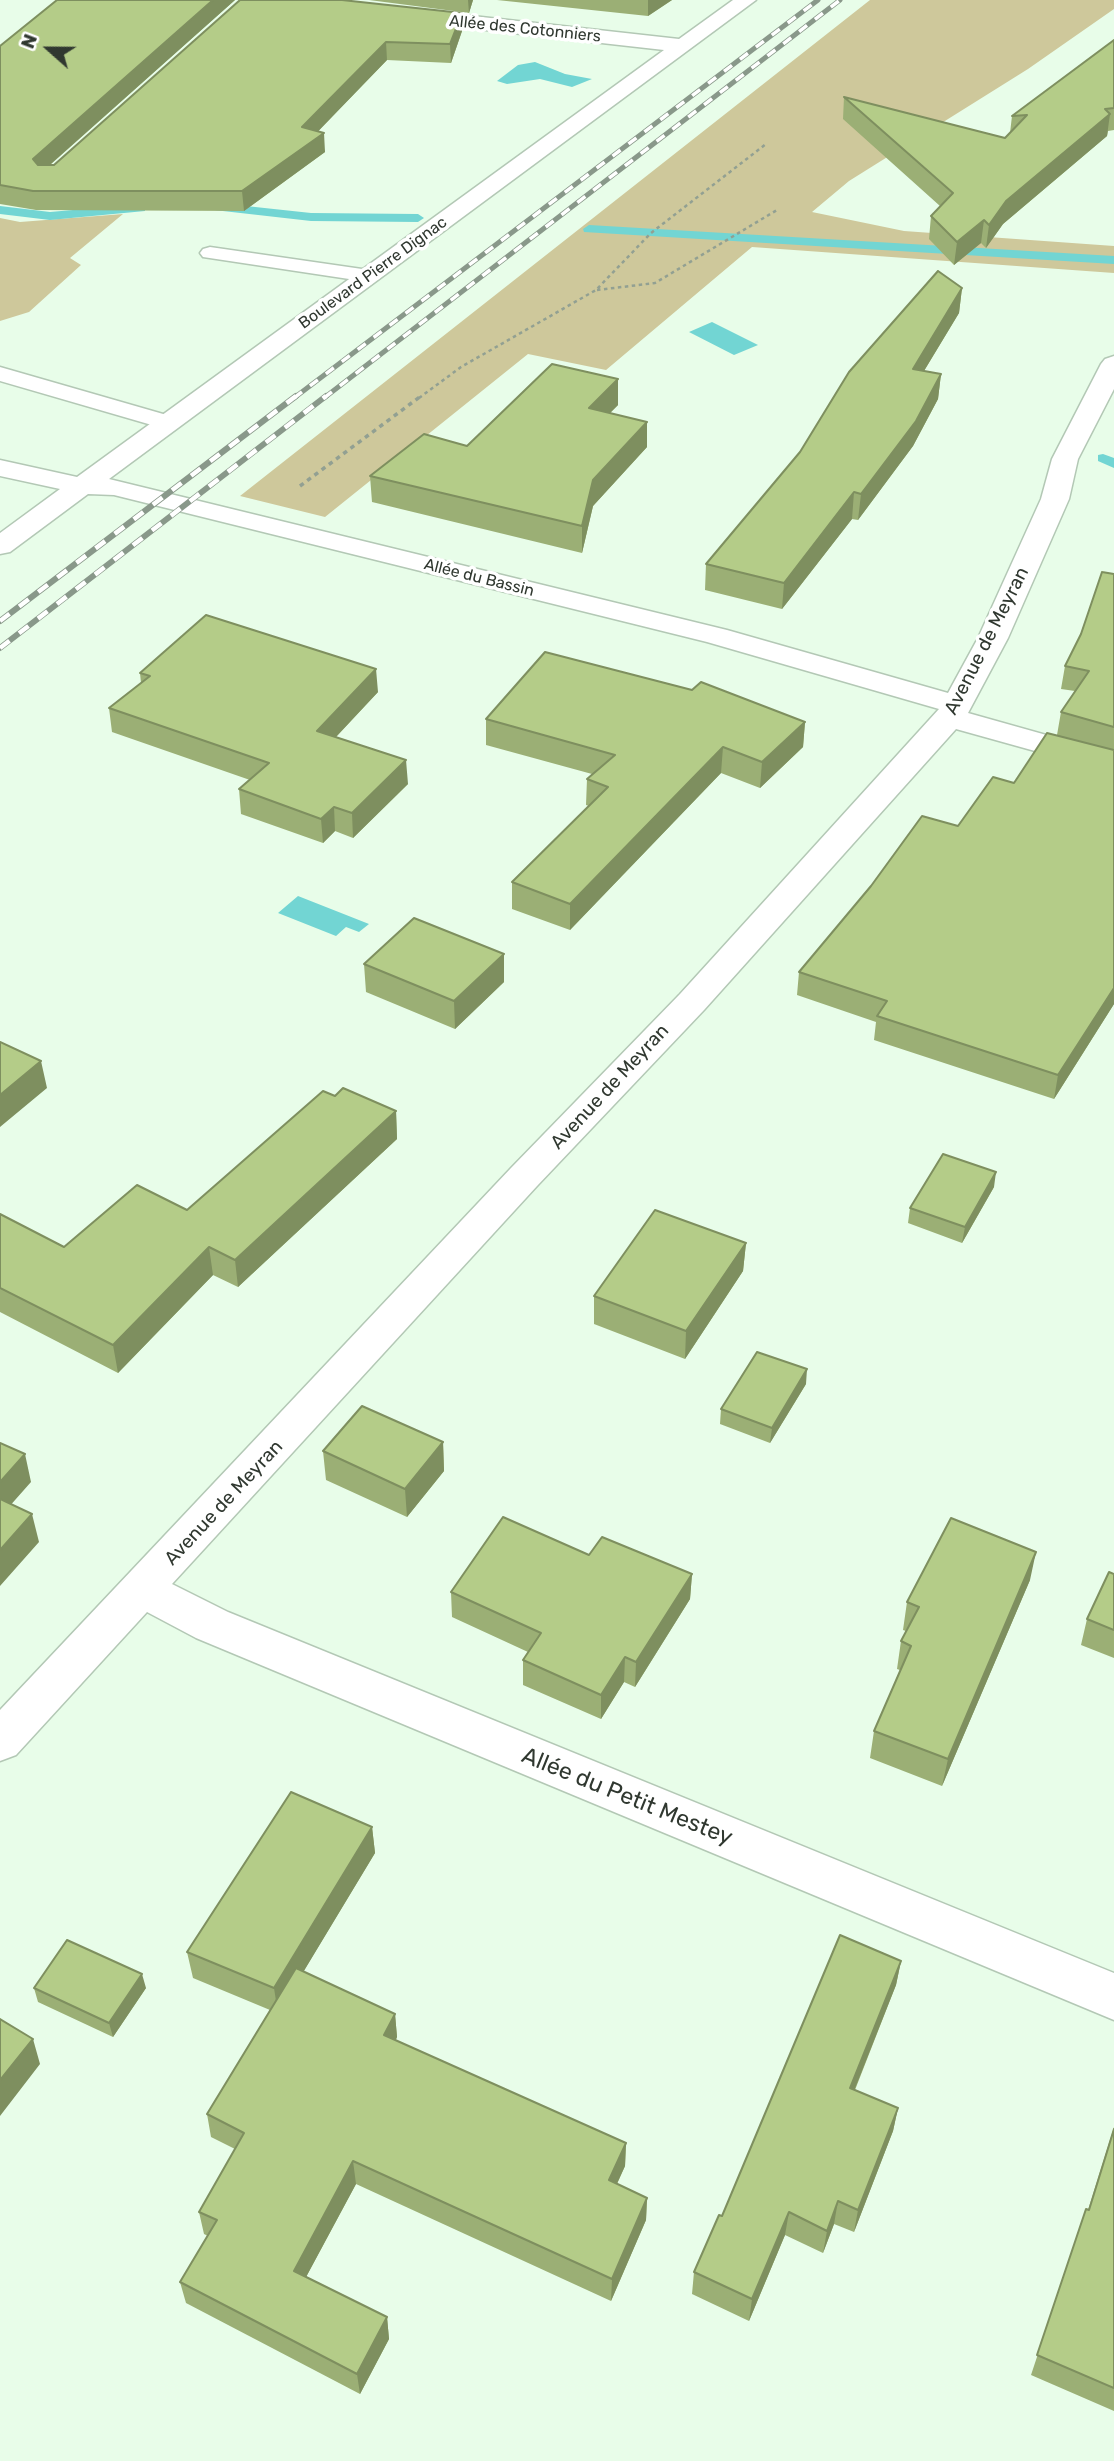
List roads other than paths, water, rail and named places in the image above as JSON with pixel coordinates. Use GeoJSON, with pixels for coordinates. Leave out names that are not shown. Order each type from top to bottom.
{"type":"FeatureCollection","features":[{"type":"Feature","properties":{"kind":"street","name":"Boulevard Pierre Dignac"},"geometry":{"type":"LineString","coordinates":[[0,546],[746,0]]}},
{"type":"Feature","properties":{"kind":"street","name":"Allée des Cotonniers"},"geometry":{"type":"LineString","coordinates":[[310,5],[337,4],[683,46]]}},
{"type":"Feature","properties":{"kind":"street","name":"Avenue de Meyran"},"geometry":{"type":"LineString","coordinates":[[0,1741],[524,1177],[692,1002],[953,711],[993,638],[1055,499],[1065,459],[1108,384]]}},
{"type":"Feature","properties":{"kind":"street","name":"Allée du Bassin"},"geometry":{"type":"LineString","coordinates":[[0,467],[83,486],[114,487],[252,524],[717,636],[1114,764]]}},
{"type":"Feature","properties":{"kind":"street","name":"Allée du Petit Mestey"},"geometry":{"type":"LineString","coordinates":[[143,1590],[212,1626],[1114,1997]]}},
{"type":"Feature","properties":{"kind":"lane"},"geometry":{"type":"LineString","coordinates":[[210,253],[369,276]]}},
{"type":"Feature","properties":{"kind":"lane"},"geometry":{"type":"LineString","coordinates":[[0,374],[169,423]]}},
{"type":"Feature","properties":{"kind":"water"},"geometry":{"type":"Polygon","coordinates":[[[535,62],[565,74],[592,79],[572,87],[540,79],[507,84],[497,81],[518,65],[535,62]]]}},
{"type":"Feature","properties":{"kind":"water"},"geometry":{"type":"Polygon","coordinates":[[[712,322],[758,345],[734,355],[689,332],[712,322]]]}},
{"type":"Feature","properties":{"kind":"water"},"geometry":{"type":"Polygon","coordinates":[[[298,896],[369,924],[359,932],[346,927],[336,936],[278,913],[298,896]]]}},
{"type":"Feature","properties":{"kind":"waterway"},"geometry":{"type":"LineString","coordinates":[[218,207],[311,217],[418,218]]}},
{"type":"Feature","properties":{"kind":"waterway"},"geometry":{"type":"LineString","coordinates":[[0,210],[50,216],[141,208]]}},
{"type":"Feature","properties":{"kind":"waterway"},"geometry":{"type":"LineString","coordinates":[[589,229],[1114,260]]}},
{"type":"Feature","properties":{"kind":"waterway"},"geometry":{"type":"LineString","coordinates":[[1103,458],[1114,464]]}},
{"type":"Feature","properties":{"kind":"railway"},"geometry":{"type":"LineString","coordinates":[[294,398],[818,0]]}},
{"type":"Feature","properties":{"kind":"railway"},"geometry":{"type":"LineString","coordinates":[[324,398],[840,0]]}},
{"type":"Feature","properties":{"kind":"railway"},"geometry":{"type":"LineString","coordinates":[[0,621],[296,396]]}},
{"type":"Feature","properties":{"kind":"railway"},"geometry":{"type":"LineString","coordinates":[[0,648],[326,396]]}}]}
